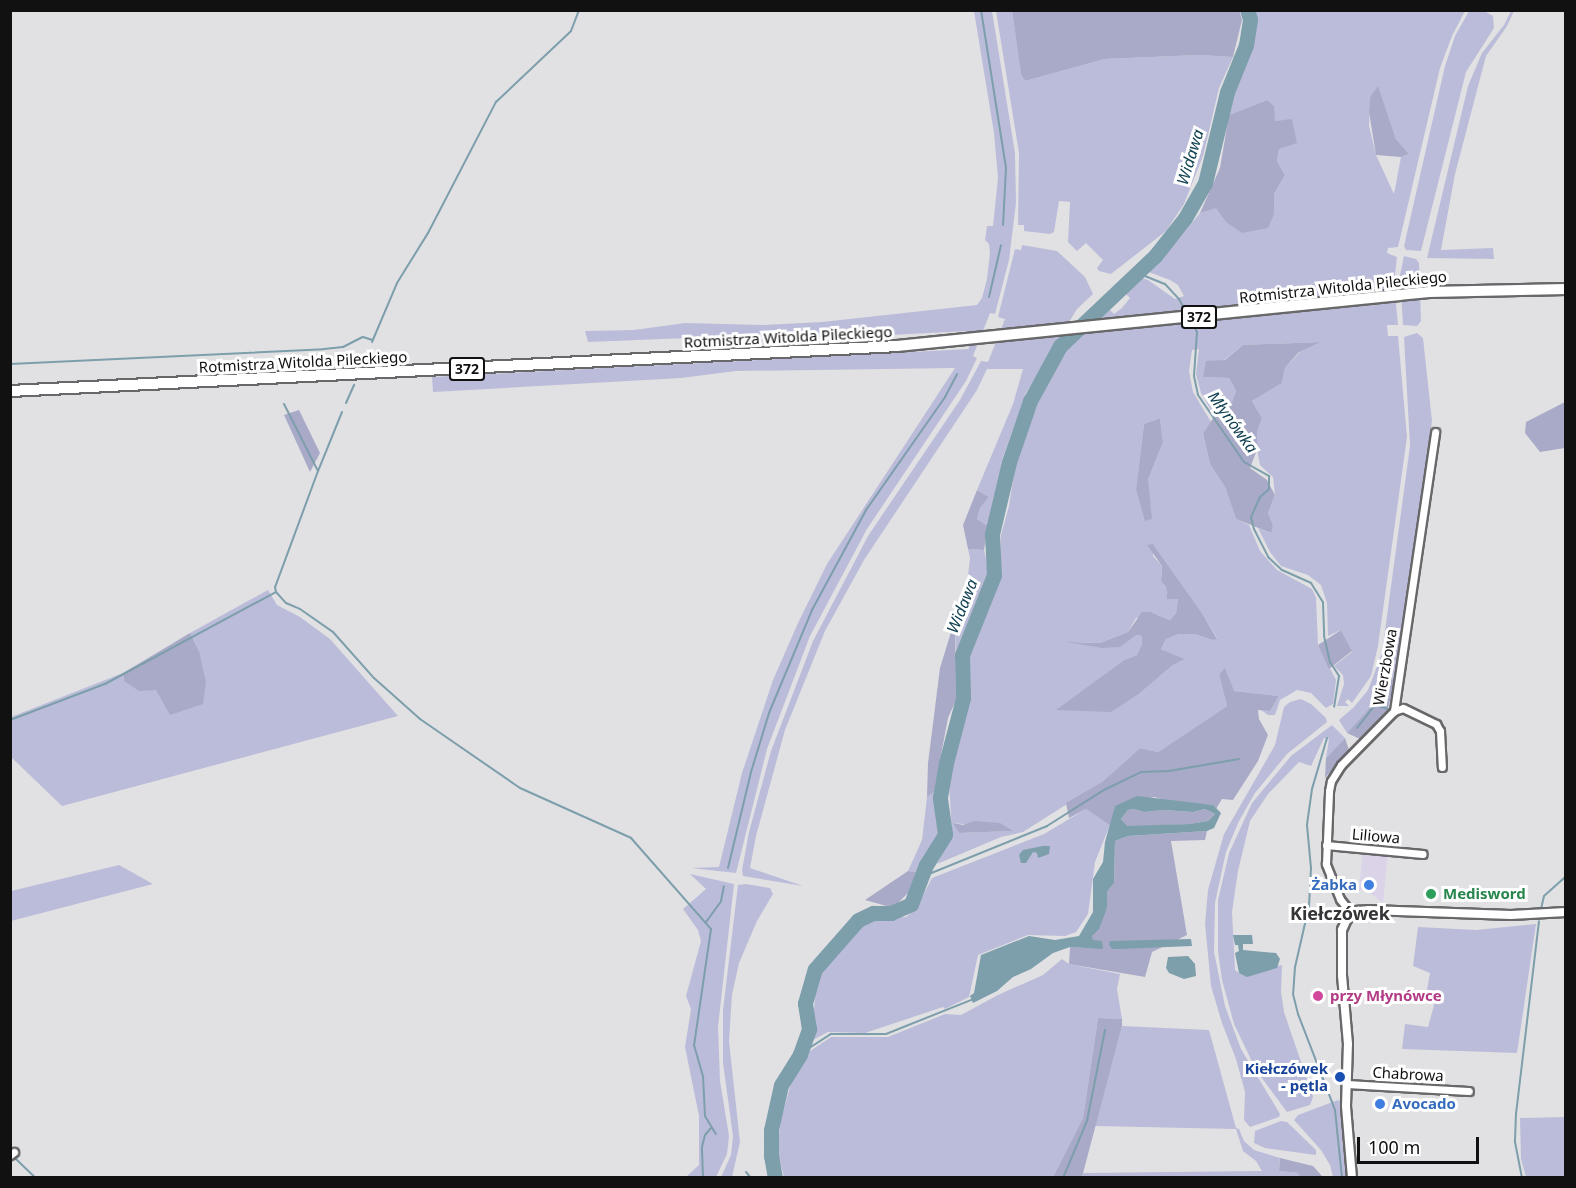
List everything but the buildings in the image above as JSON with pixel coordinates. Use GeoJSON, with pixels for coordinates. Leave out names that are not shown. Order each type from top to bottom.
{"type":"FeatureCollection","features":[{"type":"Feature","properties":{"kind":"main road","name":"Rotmistrza Witolda Pileckiego"},"geometry":{"type":"LineString","coordinates":[[10,391],[968,341],[1429,292],[1566,289]]}},
{"type":"Feature","properties":{"kind":"street","name":"Wierzbowa"},"geometry":{"type":"LineString","coordinates":[[1352,914],[1340,899],[1326,864],[1331,781],[1341,765],[1394,711],[1435,432]]}},
{"type":"Feature","properties":{"kind":"street"},"geometry":{"type":"LineString","coordinates":[[1394,711],[1403,708],[1436,724],[1440,731],[1442,767]]}},
{"type":"Feature","properties":{"kind":"street","name":"Liliowa"},"geometry":{"type":"LineString","coordinates":[[1326,845],[1423,854]]}},
{"type":"Feature","properties":{"kind":"street"},"geometry":{"type":"LineString","coordinates":[[1352,1178],[1346,1084],[1348,1051],[1341,941],[1343,925],[1352,914],[1369,910],[1502,915],[1566,912]]}},
{"type":"Feature","properties":{"kind":"street","name":"Chabrowa"},"geometry":{"type":"LineString","coordinates":[[1346,1084],[1469,1090]]}},
{"type":"Feature","properties":{"kind":"shaded area"},"geometry":{"type":"Polygon","coordinates":[[[1239,10],[1242,20],[1233,57],[1199,55],[1105,59],[1025,81],[1021,74],[1012,11],[1239,10]]]}},
{"type":"Feature","properties":{"kind":"shaded area"},"geometry":{"type":"Polygon","coordinates":[[[974,11],[992,11],[1015,153],[1016,203],[1009,260],[995,314],[990,313],[973,356],[977,358],[966,381],[867,529],[810,636],[767,749],[736,873],[691,868],[719,867],[742,773],[773,680],[798,623],[827,564],[955,368],[736,371],[681,378],[433,392],[432,377],[969,349],[967,331],[756,342],[688,338],[588,342],[585,331],[634,330],[685,323],[763,325],[822,322],[977,305],[982,298],[987,279],[990,253],[989,244],[985,240],[987,226],[993,226],[998,178],[994,133],[974,11]]]}},
{"type":"Feature","properties":{"kind":"shaded area"},"geometry":{"type":"Polygon","coordinates":[[[996,11],[1012,11],[1021,73],[1025,81],[1105,59],[1199,55],[1233,57],[1219,88],[1203,156],[1184,204],[1166,231],[1111,274],[1099,271],[1097,268],[1103,260],[1086,243],[1077,251],[1068,242],[1070,202],[1059,201],[1054,232],[1050,234],[1024,231],[1024,225],[1018,225],[1019,153],[996,11]]]}},
{"type":"Feature","properties":{"kind":"shaded area"},"geometry":{"type":"Polygon","coordinates":[[[1254,11],[1465,11],[1452,36],[1440,68],[1398,247],[1388,248],[1387,253],[1397,257],[1394,283],[1398,325],[1387,325],[1388,336],[1398,336],[1407,437],[1378,646],[1371,676],[1352,703],[1348,699],[1345,702],[1349,706],[1337,706],[1344,684],[1343,675],[1334,666],[1352,652],[1341,630],[1328,636],[1327,603],[1321,585],[1308,575],[1281,566],[1270,552],[1258,528],[1270,533],[1273,525],[1268,513],[1275,495],[1273,477],[1260,465],[1257,432],[1262,418],[1252,401],[1282,383],[1285,368],[1299,353],[1318,342],[1243,345],[1203,377],[1229,378],[1236,391],[1232,402],[1220,407],[1215,417],[1201,393],[1196,374],[1199,349],[1192,350],[1189,371],[1193,392],[1211,422],[1203,435],[1210,464],[1225,487],[1236,519],[1249,525],[1260,551],[1277,570],[1312,589],[1316,598],[1318,645],[1336,680],[1333,704],[1326,708],[1311,693],[1297,690],[1280,700],[1275,715],[1268,715],[1261,710],[1270,711],[1279,696],[1233,691],[1225,669],[1219,675],[1227,706],[1158,752],[1140,748],[1102,782],[1023,832],[1001,837],[937,864],[952,834],[949,782],[953,754],[970,697],[966,664],[969,650],[999,577],[1001,535],[1009,506],[1016,460],[1039,401],[1066,350],[1110,310],[1114,314],[1122,308],[1130,298],[1125,293],[1136,282],[1142,278],[1175,299],[1184,296],[1178,285],[1146,271],[1174,245],[1200,213],[1216,207],[1226,222],[1274,214],[1274,194],[1285,175],[1277,161],[1279,149],[1291,120],[1275,121],[1267,100],[1229,115],[1235,87],[1254,46],[1254,11]],[[1378,87],[1370,97],[1369,126],[1376,155],[1394,194],[1401,157],[1409,154],[1396,139],[1378,87]],[[1160,418],[1144,424],[1136,489],[1148,480],[1163,442],[1160,418]],[[1153,544],[1153,556],[1162,566],[1161,581],[1166,587],[1166,594],[1178,599],[1176,613],[1170,620],[1158,615],[1136,618],[1128,632],[1100,643],[1073,642],[1101,648],[1135,635],[1142,636],[1142,644],[1137,655],[1124,660],[1057,710],[1140,693],[1173,665],[1185,659],[1161,649],[1166,639],[1179,634],[1195,634],[1212,640],[1217,638],[1153,544]],[[954,823],[959,833],[1012,831],[954,823]]]}},
{"type":"Feature","properties":{"kind":"shaded area"},"geometry":{"type":"Polygon","coordinates":[[[1469,11],[1484,11],[1493,16],[1494,28],[1466,72],[1421,251],[1406,250],[1404,246],[1445,66],[1455,36],[1469,11]]]}},
{"type":"Feature","properties":{"kind":"shaded area"},"geometry":{"type":"Polygon","coordinates":[[[1511,11],[1514,11],[1507,26],[1486,56],[1455,174],[1441,250],[1493,248],[1494,259],[1427,258],[1468,86],[1482,53],[1504,25],[1511,11]]]}},
{"type":"Feature","properties":{"kind":"shaded area"},"geometry":{"type":"Polygon","coordinates":[[[1378,86],[1396,139],[1409,154],[1401,157],[1376,155],[1369,112],[1370,97],[1378,86]]]}},
{"type":"Feature","properties":{"kind":"shaded area"},"geometry":{"type":"Polygon","coordinates":[[[1267,100],[1274,106],[1275,121],[1292,119],[1297,143],[1279,149],[1277,161],[1285,175],[1274,194],[1274,214],[1268,228],[1242,233],[1226,222],[1216,208],[1200,213],[1220,168],[1229,115],[1267,100]]]}},
{"type":"Feature","properties":{"kind":"shaded area"},"geometry":{"type":"Polygon","coordinates":[[[1022,245],[1057,251],[1085,277],[1093,294],[1077,309],[1026,393],[1002,460],[999,491],[988,526],[977,519],[980,508],[989,497],[977,490],[1013,404],[1023,369],[987,369],[977,390],[864,560],[825,631],[785,730],[756,836],[750,868],[803,886],[743,876],[742,870],[749,832],[771,751],[813,641],[868,536],[960,400],[981,361],[988,362],[1005,319],[998,317],[1015,249],[1021,250],[1022,245]]]}},
{"type":"Feature","properties":{"kind":"shaded area"},"geometry":{"type":"Polygon","coordinates":[[[1404,256],[1416,259],[1419,263],[1421,321],[1417,326],[1403,325],[1400,275],[1404,256]]]}},
{"type":"Feature","properties":{"kind":"shaded area"},"geometry":{"type":"Polygon","coordinates":[[[1417,333],[1423,338],[1432,421],[1395,680],[1384,679],[1373,704],[1347,733],[1339,720],[1368,690],[1382,653],[1410,446],[1404,337],[1417,333]]]}},
{"type":"Feature","properties":{"kind":"shaded area"},"geometry":{"type":"Polygon","coordinates":[[[1320,342],[1298,353],[1285,368],[1282,383],[1252,401],[1262,418],[1257,432],[1257,450],[1250,468],[1267,480],[1275,495],[1268,513],[1273,525],[1271,533],[1236,519],[1225,487],[1210,464],[1203,434],[1220,407],[1232,402],[1236,391],[1229,378],[1203,377],[1206,361],[1225,360],[1243,345],[1320,342]]]}},
{"type":"Feature","properties":{"kind":"shaded area"},"geometry":{"type":"Polygon","coordinates":[[[1565,402],[1565,448],[1540,452],[1525,433],[1526,422],[1565,402]]]}},
{"type":"Feature","properties":{"kind":"shaded area"},"geometry":{"type":"Polygon","coordinates":[[[299,410],[320,453],[310,472],[284,415],[299,410]]]}},
{"type":"Feature","properties":{"kind":"shaded area"},"geometry":{"type":"Polygon","coordinates":[[[1160,418],[1163,442],[1148,480],[1152,519],[1145,521],[1136,489],[1144,424],[1160,418]]]}},
{"type":"Feature","properties":{"kind":"shaded area"},"geometry":{"type":"Polygon","coordinates":[[[977,490],[989,497],[980,508],[977,519],[988,526],[984,550],[968,549],[963,525],[977,490]]]}},
{"type":"Feature","properties":{"kind":"shaded area"},"geometry":{"type":"Polygon","coordinates":[[[1153,544],[1202,613],[1217,639],[1212,640],[1195,634],[1179,634],[1166,639],[1161,649],[1185,659],[1173,665],[1140,693],[1111,712],[1056,710],[1124,660],[1137,655],[1142,644],[1142,636],[1136,635],[1120,647],[1101,648],[1067,642],[1100,643],[1128,632],[1142,612],[1150,612],[1170,620],[1176,613],[1178,599],[1167,599],[1166,587],[1161,581],[1162,566],[1147,545],[1153,544]]]}},
{"type":"Feature","properties":{"kind":"shaded area"},"geometry":{"type":"Polygon","coordinates":[[[968,549],[984,550],[989,572],[956,653],[955,619],[968,576],[970,558],[968,549]]]}},
{"type":"Feature","properties":{"kind":"shaded area"},"geometry":{"type":"Polygon","coordinates":[[[268,590],[277,605],[300,617],[330,639],[398,716],[62,806],[11,757],[11,717],[123,673],[124,681],[199,651],[190,633],[268,590]]]}},
{"type":"Feature","properties":{"kind":"shaded area"},"geometry":{"type":"Polygon","coordinates":[[[955,619],[956,700],[948,718],[934,792],[927,797],[928,763],[940,668],[955,619]]]}},
{"type":"Feature","properties":{"kind":"shaded area"},"geometry":{"type":"Polygon","coordinates":[[[1341,630],[1352,651],[1329,669],[1318,645],[1341,630]]]}},
{"type":"Feature","properties":{"kind":"shaded area"},"geometry":{"type":"Polygon","coordinates":[[[190,633],[199,651],[206,682],[203,704],[170,715],[156,690],[139,691],[124,681],[123,673],[190,633]]]}},
{"type":"Feature","properties":{"kind":"shaded area"},"geometry":{"type":"Polygon","coordinates":[[[1225,668],[1234,691],[1279,696],[1270,711],[1258,710],[1259,719],[1268,735],[1258,761],[1233,800],[1222,799],[1216,809],[1213,805],[1173,802],[1154,797],[1115,806],[1111,826],[1086,809],[1069,818],[1066,803],[1102,782],[1140,748],[1158,752],[1227,706],[1219,675],[1225,668]]]}},
{"type":"Feature","properties":{"kind":"shaded area"},"geometry":{"type":"Polygon","coordinates":[[[1384,678],[1395,680],[1387,712],[1360,739],[1347,733],[1373,704],[1384,678]]]}},
{"type":"Feature","properties":{"kind":"shaded area"},"geometry":{"type":"Polygon","coordinates":[[[1301,699],[1311,704],[1326,718],[1327,722],[1287,754],[1255,793],[1239,821],[1226,852],[1215,903],[1214,952],[1225,1006],[1241,1049],[1280,1114],[1279,1117],[1250,1127],[1244,1120],[1245,1092],[1236,1059],[1211,986],[1205,924],[1208,890],[1224,834],[1275,745],[1284,707],[1290,702],[1301,699]]]}},
{"type":"Feature","properties":{"kind":"shaded area"},"geometry":{"type":"Polygon","coordinates":[[[1332,725],[1345,738],[1326,758],[1329,739],[1324,738],[1311,766],[1299,762],[1268,794],[1250,821],[1238,871],[1232,912],[1235,970],[1239,973],[1282,965],[1281,992],[1284,1012],[1313,1097],[1310,1105],[1287,1112],[1256,1070],[1234,1024],[1222,980],[1218,951],[1218,900],[1229,853],[1252,803],[1291,756],[1332,725]]]}},
{"type":"Feature","properties":{"kind":"shaded area"},"geometry":{"type":"Polygon","coordinates":[[[1345,738],[1349,750],[1325,778],[1326,758],[1345,738]]]}},
{"type":"Feature","properties":{"kind":"shaded area"},"geometry":{"type":"Polygon","coordinates":[[[934,792],[940,832],[937,842],[927,852],[916,872],[908,871],[922,840],[927,797],[934,792]]]}},
{"type":"Feature","properties":{"kind":"shaded area"},"geometry":{"type":"Polygon","coordinates":[[[1137,796],[1213,805],[1221,813],[1214,828],[1207,831],[1128,836],[1115,841],[1114,883],[1107,892],[1107,908],[1099,929],[1092,936],[1093,940],[1102,941],[1103,949],[1070,947],[1053,953],[1031,969],[1013,977],[997,991],[973,1003],[970,996],[974,993],[981,955],[1029,936],[1055,940],[1079,936],[1093,912],[1093,879],[1103,862],[1105,842],[1115,806],[1137,796]],[[1205,809],[1193,812],[1164,810],[1144,812],[1128,810],[1121,819],[1127,826],[1189,824],[1208,821],[1215,814],[1205,809]]]}},
{"type":"Feature","properties":{"kind":"shaded area"},"geometry":{"type":"Polygon","coordinates":[[[1086,809],[1110,825],[1095,862],[1088,914],[1076,932],[1065,936],[1028,935],[978,955],[969,997],[945,1009],[943,1007],[865,1033],[828,1032],[807,1043],[813,1029],[815,993],[821,975],[828,960],[856,930],[870,919],[906,917],[916,909],[932,878],[1044,834],[1086,809]]]}},
{"type":"Feature","properties":{"kind":"shaded area"},"geometry":{"type":"Polygon","coordinates":[[[1205,809],[1215,814],[1208,821],[1189,824],[1127,827],[1121,819],[1128,810],[1144,812],[1164,810],[1193,812],[1205,809]]]}},
{"type":"Feature","properties":{"kind":"shaded area"},"geometry":{"type":"Polygon","coordinates":[[[974,821],[1000,823],[1013,831],[959,833],[953,823],[963,825],[974,821]]]}},
{"type":"Feature","properties":{"kind":"shaded area"},"geometry":{"type":"Polygon","coordinates":[[[1207,831],[1205,840],[1171,841],[1187,935],[1152,952],[1145,977],[1069,964],[1070,947],[1093,948],[1092,936],[1107,908],[1107,892],[1114,883],[1115,841],[1128,836],[1207,831]]]}},
{"type":"Feature","properties":{"kind":"shaded area"},"geometry":{"type":"Polygon","coordinates":[[[1050,846],[1049,854],[1038,858],[1037,853],[1033,852],[1026,863],[1021,863],[1019,855],[1023,850],[1050,846]]]}},
{"type":"Feature","properties":{"kind":"shaded area"},"geometry":{"type":"Polygon","coordinates":[[[1363,851],[1388,854],[1383,903],[1366,890],[1359,890],[1363,851]]]}},
{"type":"Feature","properties":{"kind":"shaded area"},"geometry":{"type":"Polygon","coordinates":[[[119,865],[153,884],[11,921],[11,891],[119,865]]]}},
{"type":"Feature","properties":{"kind":"shaded area"},"geometry":{"type":"Polygon","coordinates":[[[908,871],[916,872],[910,891],[896,905],[890,907],[865,900],[908,871]]]}},
{"type":"Feature","properties":{"kind":"shaded area"},"geometry":{"type":"Polygon","coordinates":[[[690,874],[734,884],[718,1027],[720,1081],[729,1136],[727,1154],[716,1177],[686,1177],[699,1165],[699,1116],[685,1047],[691,1009],[686,996],[701,941],[698,930],[683,909],[706,889],[690,874]]]}},
{"type":"Feature","properties":{"kind":"shaded area"},"geometry":{"type":"Polygon","coordinates":[[[738,885],[770,888],[773,894],[757,921],[739,963],[732,995],[729,1041],[740,1142],[732,1177],[721,1177],[731,1155],[733,1136],[723,1063],[723,1010],[738,885]]]}},
{"type":"Feature","properties":{"kind":"shaded area"},"geometry":{"type":"Polygon","coordinates":[[[1536,924],[1517,1053],[1402,1049],[1405,1024],[1428,1027],[1438,991],[1427,990],[1430,973],[1413,966],[1418,927],[1476,930],[1536,924]]]}},
{"type":"Feature","properties":{"kind":"shaded area"},"geometry":{"type":"Polygon","coordinates":[[[1233,935],[1252,935],[1253,944],[1243,944],[1243,950],[1276,953],[1280,959],[1277,968],[1247,977],[1239,973],[1235,953],[1239,951],[1233,935]]]}},
{"type":"Feature","properties":{"kind":"shaded area"},"geometry":{"type":"Polygon","coordinates":[[[1191,939],[1192,946],[1112,949],[1109,945],[1110,941],[1191,939]]]}},
{"type":"Feature","properties":{"kind":"shaded area"},"geometry":{"type":"Polygon","coordinates":[[[1188,956],[1195,964],[1196,976],[1184,979],[1169,973],[1166,968],[1168,957],[1188,956]]]}},
{"type":"Feature","properties":{"kind":"shaded area"},"geometry":{"type":"Polygon","coordinates":[[[1062,959],[1069,964],[1120,974],[1117,989],[1122,1019],[1098,1018],[1083,1118],[1053,1177],[784,1177],[777,1150],[781,1120],[793,1075],[807,1053],[831,1037],[888,1037],[945,1014],[961,1015],[1043,975],[1062,959]]]}},
{"type":"Feature","properties":{"kind":"shaded area"},"geometry":{"type":"Polygon","coordinates":[[[1098,1018],[1122,1019],[1122,1026],[1082,1177],[1053,1177],[1083,1118],[1098,1018]]]}},
{"type":"Feature","properties":{"kind":"shaded area"},"geometry":{"type":"Polygon","coordinates":[[[1122,1026],[1209,1030],[1236,1128],[1239,1129],[1244,1141],[1254,1150],[1280,1158],[1279,1171],[1298,1173],[1300,1177],[1082,1178],[1083,1173],[1262,1171],[1256,1161],[1243,1151],[1236,1129],[1095,1126],[1122,1026]]]}},
{"type":"Feature","properties":{"kind":"shaded area"},"geometry":{"type":"Polygon","coordinates":[[[1338,1100],[1342,1102],[1349,1177],[1333,1177],[1330,1165],[1321,1150],[1294,1120],[1298,1115],[1338,1100]]]}},
{"type":"Feature","properties":{"kind":"shaded area"},"geometry":{"type":"Polygon","coordinates":[[[1565,1117],[1565,1177],[1526,1177],[1521,1159],[1520,1118],[1565,1117]]]}},
{"type":"Feature","properties":{"kind":"shaded area"},"geometry":{"type":"Polygon","coordinates":[[[1281,1121],[1287,1122],[1316,1150],[1316,1155],[1265,1148],[1254,1143],[1255,1131],[1281,1121]]]}},
{"type":"Feature","properties":{"kind":"shaded area"},"geometry":{"type":"Polygon","coordinates":[[[1280,1158],[1313,1166],[1322,1176],[1300,1177],[1298,1173],[1279,1171],[1280,1158]]]}},
{"type":"Feature","properties":{"kind":"waterway"},"geometry":{"type":"LineString","coordinates":[[372,342],[397,283],[428,233],[496,102],[571,31],[579,10]]}},
{"type":"Feature","properties":{"kind":"waterway"},"geometry":{"type":"LineString","coordinates":[[981,10],[1006,168],[1003,225]]}},
{"type":"Feature","properties":{"kind":"waterway","name":"Widawa"},"geometry":{"type":"LineString","coordinates":[[775,1178],[771,1156],[771,1130],[781,1085],[800,1054],[809,1029],[805,1003],[815,969],[858,920],[873,913],[891,913],[911,904],[926,865],[945,834],[940,797],[946,763],[963,698],[962,655],[994,575],[992,534],[1009,462],[1030,401],[1060,346],[1155,256],[1185,218],[1205,183],[1227,92],[1246,45],[1250,19],[1247,10]]}},
{"type":"Feature","properties":{"kind":"waterway"},"geometry":{"type":"LineString","coordinates":[[989,297],[1001,245]]}},
{"type":"Feature","properties":{"kind":"waterway","name":"Młynówka"},"geometry":{"type":"LineString","coordinates":[[1135,272],[1165,284],[1179,299],[1187,314]]}},
{"type":"Feature","properties":{"kind":"waterway","name":"Młynówka"},"geometry":{"type":"LineString","coordinates":[[1189,319],[1197,332],[1194,376],[1198,395],[1244,462],[1269,476],[1269,489],[1260,497],[1251,517],[1254,529],[1268,557],[1282,570],[1311,583],[1323,602],[1324,636],[1330,662],[1339,676],[1334,707]]}},
{"type":"Feature","properties":{"kind":"waterway"},"geometry":{"type":"LineString","coordinates":[[10,364],[324,349],[343,347],[363,337],[373,340]]}},
{"type":"Feature","properties":{"kind":"waterway"},"geometry":{"type":"LineString","coordinates":[[362,365],[365,357]]}},
{"type":"Feature","properties":{"kind":"waterway"},"geometry":{"type":"LineString","coordinates":[[728,868],[751,772],[769,713],[812,610],[866,510],[945,397],[957,374]]}},
{"type":"Feature","properties":{"kind":"waterway"},"geometry":{"type":"LineString","coordinates":[[346,403],[354,385]]}},
{"type":"Feature","properties":{"kind":"waterway"},"geometry":{"type":"LineString","coordinates":[[284,404],[318,471]]}},
{"type":"Feature","properties":{"kind":"waterway"},"geometry":{"type":"LineString","coordinates":[[342,412],[275,587],[276,592],[286,603],[300,609],[333,632],[374,678],[420,719],[520,788],[631,838],[711,929],[694,1045],[703,1076],[705,1116],[716,1134]]}},
{"type":"Feature","properties":{"kind":"waterway"},"geometry":{"type":"LineString","coordinates":[[10,720],[105,684],[276,592]]}},
{"type":"Feature","properties":{"kind":"waterway"},"geometry":{"type":"LineString","coordinates":[[1388,709],[1375,705],[1385,683],[1390,661]]}},
{"type":"Feature","properties":{"kind":"waterway"},"geometry":{"type":"LineString","coordinates":[[1357,728],[1375,705]]}},
{"type":"Feature","properties":{"kind":"waterway","name":"Młynówka"},"geometry":{"type":"LineString","coordinates":[[1327,738],[1312,789],[1307,825],[1311,868],[1309,906],[1295,967],[1293,994],[1298,1014],[1335,1110],[1342,1178]]}},
{"type":"Feature","properties":{"kind":"waterway"},"geometry":{"type":"LineString","coordinates":[[924,876],[1047,826],[1104,790],[1141,772],[1169,771],[1239,759]]}},
{"type":"Feature","properties":{"kind":"waterway"},"geometry":{"type":"LineString","coordinates":[[1541,909],[1544,896],[1566,876]]}},
{"type":"Feature","properties":{"kind":"waterway"},"geometry":{"type":"LineString","coordinates":[[706,922],[721,901],[724,886]]}},
{"type":"Feature","properties":{"kind":"waterway"},"geometry":{"type":"LineString","coordinates":[[1522,1178],[1515,1141],[1516,1114],[1539,921]]}},
{"type":"Feature","properties":{"kind":"waterway"},"geometry":{"type":"LineString","coordinates":[[800,1054],[831,1034],[886,1034],[971,1000]]}},
{"type":"Feature","properties":{"kind":"waterway"},"geometry":{"type":"LineString","coordinates":[[1063,1178],[1087,1121],[1105,1030]]}},
{"type":"Feature","properties":{"kind":"waterway"},"geometry":{"type":"LineString","coordinates":[[703,1178],[702,1147],[705,1135],[711,1128]]}},
{"type":"Feature","properties":{"kind":"waterway"},"geometry":{"type":"LineString","coordinates":[[16,1159],[36,1178]]}},
{"type":"Feature","properties":{"kind":"waterway"},"geometry":{"type":"LineString","coordinates":[[746,1172],[751,1178]]}},
{"type":"Feature","properties":{"kind":"place","name":"Żabka"},"geometry":{"type":"Point","coordinates":[1369,885]}},
{"type":"Feature","properties":{"kind":"place","name":"Medisword"},"geometry":{"type":"Point","coordinates":[1431,894]}},
{"type":"Feature","properties":{"kind":"place","name":"przy Młynówce"},"geometry":{"type":"Point","coordinates":[1318,996]}},
{"type":"Feature","properties":{"kind":"place","name":"Kiełczówek - pętla"},"geometry":{"type":"Point","coordinates":[1340,1077]}},
{"type":"Feature","properties":{"kind":"place","name":"Avocado"},"geometry":{"type":"Point","coordinates":[1380,1104]}},
{"type":"Feature","properties":{"kind":"district","name":"Kiełczówek"},"geometry":{"type":"Point","coordinates":[1340,913]}}]}
